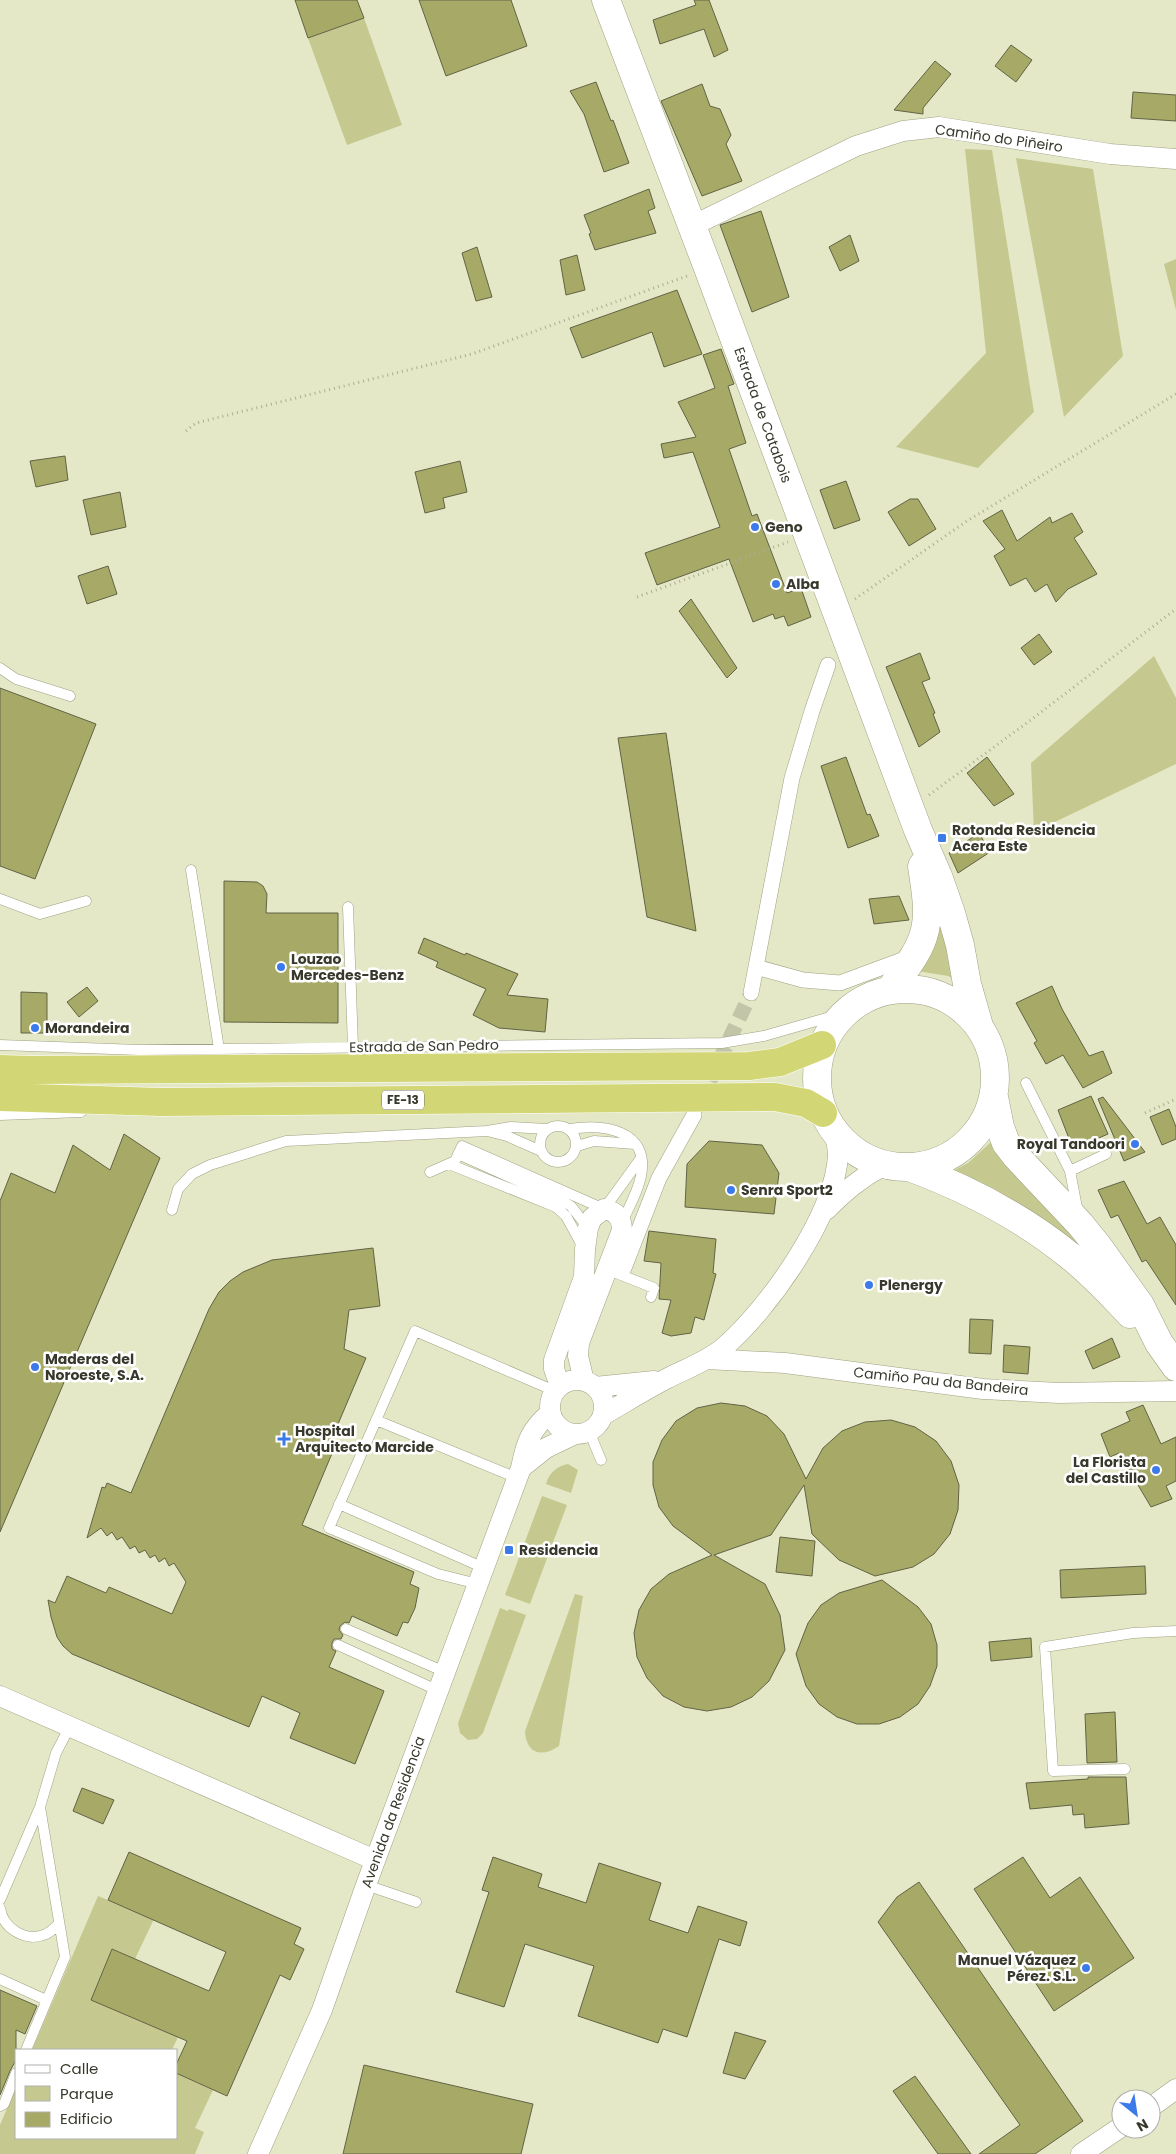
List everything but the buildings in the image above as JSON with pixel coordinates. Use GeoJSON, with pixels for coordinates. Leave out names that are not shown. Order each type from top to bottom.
{"type":"FeatureCollection","features":[{"type":"Feature","properties":{"kind":"highway"},"geometry":{"type":"LineString","coordinates":[[0,1069],[749,1066],[780,1062],[813,1049]]}},
{"type":"Feature","properties":{"kind":"highway","name":"FE-13"},"geometry":{"type":"LineString","coordinates":[[0,1097],[161,1102],[774,1096],[821,1116]]}},
{"type":"Feature","properties":{"kind":"main road","name":"Estrada de Catabois"},"geometry":{"type":"LineString","coordinates":[[606,0],[914,820],[938,876],[960,945],[967,984],[979,1026],[990,1048],[996,1072],[994,1097],[1000,1127],[1006,1142],[1016,1156],[1080,1224],[1140,1305],[1159,1343],[1176,1367]]}},
{"type":"Feature","properties":{"kind":"main road","name":"Estrada de Catabois"},"geometry":{"type":"LineString","coordinates":[[892,988],[914,955],[923,937],[927,903],[914,820]]}},
{"type":"Feature","properties":{"kind":"main road","name":"Estrada de Catabois"},"geometry":{"type":"LineString","coordinates":[[979,1026],[963,1009],[943,996],[920,989],[892,988],[868,996],[844,1013],[813,1049],[821,1116],[856,1152],[882,1166],[909,1167],[925,1165],[949,1156],[969,1141],[984,1120],[994,1097]]}},
{"type":"Feature","properties":{"kind":"main road","name":"Estrada de Catabois"},"geometry":{"type":"LineString","coordinates":[[909,1167],[945,1180],[994,1205],[1034,1229],[1069,1255],[1095,1278],[1159,1343]]}},
{"type":"Feature","properties":{"kind":"street","name":"Camiño do Piñeiro"},"geometry":{"type":"LineString","coordinates":[[692,226],[856,146],[903,131],[939,127],[1110,154],[1176,159]]}},
{"type":"Feature","properties":{"kind":"street"},"geometry":{"type":"LineString","coordinates":[[751,992],[792,778],[828,665]]}},
{"type":"Feature","properties":{"kind":"street"},"geometry":{"type":"LineString","coordinates":[[756,967],[803,980],[840,983],[914,955]]}},
{"type":"Feature","properties":{"kind":"street"},"geometry":{"type":"LineString","coordinates":[[603,1415],[604,1405],[600,1394],[590,1384],[578,1356],[579,1343],[659,1178],[694,1115]]}},
{"type":"Feature","properties":{"kind":"street"},"geometry":{"type":"LineString","coordinates":[[519,1473],[546,1448],[596,1425],[603,1415],[666,1379],[706,1360],[758,1315],[784,1278],[828,1200],[835,1175],[838,1154],[821,1116]]}},
{"type":"Feature","properties":{"kind":"street"},"geometry":{"type":"LineString","coordinates":[[819,1217],[850,1186],[882,1166]]}},
{"type":"Feature","properties":{"kind":"street"},"geometry":{"type":"LineString","coordinates":[[557,1388],[554,1360],[582,1286],[584,1249],[588,1228],[592,1218],[604,1209],[611,1210],[622,1222],[615,1269]]}},
{"type":"Feature","properties":{"kind":"street","name":"Camiño Pau da Bandeira"},"geometry":{"type":"LineString","coordinates":[[706,1360],[785,1363],[983,1389],[1059,1393],[1176,1391]]}},
{"type":"Feature","properties":{"kind":"street"},"geometry":{"type":"LineString","coordinates":[[581,1433],[562,1430],[555,1424],[550,1413],[550,1401],[557,1388],[568,1381],[590,1384],[627,1385],[666,1379]]}},
{"type":"Feature","properties":{"kind":"street","name":"Avenida da Residencia"},"geometry":{"type":"LineString","coordinates":[[258,2154],[322,2010],[375,1860],[519,1473],[530,1434],[538,1423],[550,1413]]}},
{"type":"Feature","properties":{"kind":"street"},"geometry":{"type":"LineString","coordinates":[[0,1696],[375,1860]]}},
{"type":"Feature","properties":{"kind":"street"},"geometry":{"type":"LineString","coordinates":[[1161,2100],[1176,2089]]}},
{"type":"Feature","properties":{"kind":"street"},"geometry":{"type":"LineString","coordinates":[[1081,2154],[1111,2134]]}},
{"type":"Feature","properties":{"kind":"lane"},"geometry":{"type":"LineString","coordinates":[[0,668],[16,679],[70,696]]}},
{"type":"Feature","properties":{"kind":"lane"},"geometry":{"type":"LineString","coordinates":[[191,870],[219,1049]]}},
{"type":"Feature","properties":{"kind":"lane"},"geometry":{"type":"LineString","coordinates":[[0,899],[40,914],[86,901]]}},
{"type":"Feature","properties":{"kind":"lane"},"geometry":{"type":"LineString","coordinates":[[348,907],[353,1047]]}},
{"type":"Feature","properties":{"kind":"lane","name":"Estrada de San Pedro"},"geometry":{"type":"LineString","coordinates":[[0,1046],[140,1050],[722,1043],[764,1036],[844,1013]]}},
{"type":"Feature","properties":{"kind":"lane"},"geometry":{"type":"LineString","coordinates":[[1026,1083],[1070,1171],[1080,1224]]}},
{"type":"Feature","properties":{"kind":"lane"},"geometry":{"type":"LineString","coordinates":[[0,1115],[64,1114],[161,1102]]}},
{"type":"Feature","properties":{"kind":"lane"},"geometry":{"type":"LineString","coordinates":[[172,1210],[178,1189],[192,1174],[210,1164],[286,1141],[424,1136],[487,1131],[511,1127],[547,1129],[559,1125],[570,1129],[607,1128],[619,1131],[635,1144],[641,1158],[641,1176],[622,1222]]}},
{"type":"Feature","properties":{"kind":"lane"},"geometry":{"type":"LineString","coordinates":[[541,1151],[540,1139],[547,1129]]}},
{"type":"Feature","properties":{"kind":"lane"},"geometry":{"type":"LineString","coordinates":[[487,1131],[507,1136],[541,1151],[549,1160],[561,1162],[572,1156],[577,1146],[576,1139],[570,1129]]}},
{"type":"Feature","properties":{"kind":"lane"},"geometry":{"type":"LineString","coordinates":[[577,1146],[594,1141],[635,1144]]}},
{"type":"Feature","properties":{"kind":"lane"},"geometry":{"type":"LineString","coordinates":[[460,1150],[604,1209],[641,1158]]}},
{"type":"Feature","properties":{"kind":"lane"},"geometry":{"type":"LineString","coordinates":[[430,1172],[455,1161],[460,1150]]}},
{"type":"Feature","properties":{"kind":"lane"},"geometry":{"type":"LineString","coordinates":[[460,1150],[571,1206],[588,1228]]}},
{"type":"Feature","properties":{"kind":"lane"},"geometry":{"type":"LineString","coordinates":[[1070,1171],[1106,1154]]}},
{"type":"Feature","properties":{"kind":"lane"},"geometry":{"type":"LineString","coordinates":[[449,1164],[556,1207],[566,1216],[584,1249]]}},
{"type":"Feature","properties":{"kind":"lane"},"geometry":{"type":"LineString","coordinates":[[615,1269],[654,1288],[651,1297]]}},
{"type":"Feature","properties":{"kind":"lane"},"geometry":{"type":"LineString","coordinates":[[481,1576],[438,1574],[329,1528],[415,1331],[557,1388]]}},
{"type":"Feature","properties":{"kind":"lane"},"geometry":{"type":"LineString","coordinates":[[376,1420],[519,1473]]}},
{"type":"Feature","properties":{"kind":"lane"},"geometry":{"type":"LineString","coordinates":[[581,1433],[601,1460]]}},
{"type":"Feature","properties":{"kind":"lane"},"geometry":{"type":"LineString","coordinates":[[339,1504],[481,1576]]}},
{"type":"Feature","properties":{"kind":"lane"},"geometry":{"type":"LineString","coordinates":[[346,1629],[442,1681]]}},
{"type":"Feature","properties":{"kind":"lane"},"geometry":{"type":"LineString","coordinates":[[1125,1769],[1053,1771],[1045,1647],[1133,1633],[1176,1632]]}},
{"type":"Feature","properties":{"kind":"lane"},"geometry":{"type":"LineString","coordinates":[[338,1645],[442,1681]]}},
{"type":"Feature","properties":{"kind":"lane"},"geometry":{"type":"LineString","coordinates":[[0,1900],[40,1807],[56,1752],[70,1726]]}},
{"type":"Feature","properties":{"kind":"lane"},"geometry":{"type":"LineString","coordinates":[[26,2049],[64,1956],[40,1807]]}},
{"type":"Feature","properties":{"kind":"lane"},"geometry":{"type":"LineString","coordinates":[[366,1885],[416,1902]]}},
{"type":"Feature","properties":{"kind":"lane"},"geometry":{"type":"LineString","coordinates":[[0,1908],[1,1915],[9,1928],[22,1935],[47,1934],[59,1924]]}},
{"type":"Feature","properties":{"kind":"lane"},"geometry":{"type":"LineString","coordinates":[[0,1979],[46,2000]]}},
{"type":"Feature","properties":{"kind":"lane"},"geometry":{"type":"LineString","coordinates":[[0,2106],[4,2104],[15,2076]]}},
{"type":"Feature","properties":{"kind":"path"},"geometry":{"type":"LineString","coordinates":[[186,431],[196,423],[472,354],[708,268]]}},
{"type":"Feature","properties":{"kind":"path"},"geometry":{"type":"LineString","coordinates":[[837,612],[967,521],[1176,394]]}},
{"type":"Feature","properties":{"kind":"path"},"geometry":{"type":"LineString","coordinates":[[637,598],[807,535]]}},
{"type":"Feature","properties":{"kind":"path"},"geometry":{"type":"LineString","coordinates":[[914,820],[1032,719],[1176,609]]}},
{"type":"Feature","properties":{"kind":"path"},"geometry":{"type":"LineString","coordinates":[[1145,1112],[1176,1099]]}},
{"type":"Feature","properties":{"kind":"green space"},"geometry":{"type":"Polygon","coordinates":[[[364,18],[402,125],[347,145],[308,38],[364,18]]]}},
{"type":"Feature","properties":{"kind":"green space"},"geometry":{"type":"Polygon","coordinates":[[[965,149],[992,150],[1034,412],[978,468],[896,447],[986,353],[965,149]]]}},
{"type":"Feature","properties":{"kind":"green space"},"geometry":{"type":"Polygon","coordinates":[[[1016,158],[1093,169],[1123,356],[1064,417],[1016,158]]]}},
{"type":"Feature","properties":{"kind":"green space"},"geometry":{"type":"Polygon","coordinates":[[[1176,259],[1176,310],[1164,264],[1176,259]]]}},
{"type":"Feature","properties":{"kind":"green space"},"geometry":{"type":"Polygon","coordinates":[[[1154,656],[1176,698],[1176,764],[1034,832],[1031,763],[1154,656]]]}},
{"type":"Feature","properties":{"kind":"green space"},"geometry":{"type":"Polygon","coordinates":[[[931,882],[961,983],[948,976],[917,971],[931,882]]]}},
{"type":"Feature","properties":{"kind":"green space"},"geometry":{"type":"Polygon","coordinates":[[[991,1142],[1128,1297],[953,1171],[968,1163],[991,1142]]]}},
{"type":"Feature","properties":{"kind":"green space"},"geometry":{"type":"Polygon","coordinates":[[[568,1464],[578,1470],[571,1493],[546,1484],[554,1471],[560,1466],[568,1464]]]}},
{"type":"Feature","properties":{"kind":"green space"},"geometry":{"type":"Polygon","coordinates":[[[542,1496],[567,1505],[530,1604],[505,1595],[542,1496]]]}},
{"type":"Feature","properties":{"kind":"green space"},"geometry":{"type":"Polygon","coordinates":[[[575,1594],[583,1596],[559,1746],[547,1752],[536,1752],[528,1745],[525,1731],[575,1594]]]}},
{"type":"Feature","properties":{"kind":"green space"},"geometry":{"type":"Polygon","coordinates":[[[500,1608],[526,1615],[483,1733],[477,1739],[468,1740],[460,1733],[458,1723],[500,1608]]]}},
{"type":"Feature","properties":{"kind":"green space"},"geometry":{"type":"Polygon","coordinates":[[[98,1896],[154,1919],[135,1959],[112,1949],[92,2000],[178,2037],[172,2049],[32,2049],[98,1896]]]}},
{"type":"Feature","properties":{"kind":"green space"},"geometry":{"type":"Polygon","coordinates":[[[178,2074],[213,2090],[195,2128],[204,2132],[195,2154],[0,2154],[0,2125],[15,2089],[15,2139],[178,2139],[178,2074]]]}},
{"type":"Feature","properties":{"kind":"tunnel"},"geometry":{"type":"LineString","coordinates":[[700,1102],[751,993]]}},
{"type":"Feature","properties":{"kind":"place","name":"Geno"},"geometry":{"type":"Point","coordinates":[755,527]}},
{"type":"Feature","properties":{"kind":"place","name":"Alba"},"geometry":{"type":"Point","coordinates":[776,584]}},
{"type":"Feature","properties":{"kind":"place","name":"Rotonda Residencia Acera Este"},"geometry":{"type":"Point","coordinates":[942,838]}},
{"type":"Feature","properties":{"kind":"place","name":"Louzao Mercedes-Benz"},"geometry":{"type":"Point","coordinates":[281,967]}},
{"type":"Feature","properties":{"kind":"place","name":"Morandeira"},"geometry":{"type":"Point","coordinates":[35,1028]}},
{"type":"Feature","properties":{"kind":"place","name":"Royal Tandoori"},"geometry":{"type":"Point","coordinates":[1135,1144]}},
{"type":"Feature","properties":{"kind":"place","name":"Senra Sport2"},"geometry":{"type":"Point","coordinates":[731,1190]}},
{"type":"Feature","properties":{"kind":"place","name":"Plenergy"},"geometry":{"type":"Point","coordinates":[869,1285]}},
{"type":"Feature","properties":{"kind":"place","name":"Maderas del Noroeste, S.A."},"geometry":{"type":"Point","coordinates":[35,1367]}},
{"type":"Feature","properties":{"kind":"place","name":"Hospital Arquitecto Marcide"},"geometry":{"type":"Point","coordinates":[284,1439]}},
{"type":"Feature","properties":{"kind":"place","name":"La Florista del Castillo"},"geometry":{"type":"Point","coordinates":[1156,1470]}},
{"type":"Feature","properties":{"kind":"place","name":"Residencia"},"geometry":{"type":"Point","coordinates":[509,1550]}},
{"type":"Feature","properties":{"kind":"place","name":"Manuel Vázquez Pérez. S.L."},"geometry":{"type":"Point","coordinates":[1086,1968]}}]}
